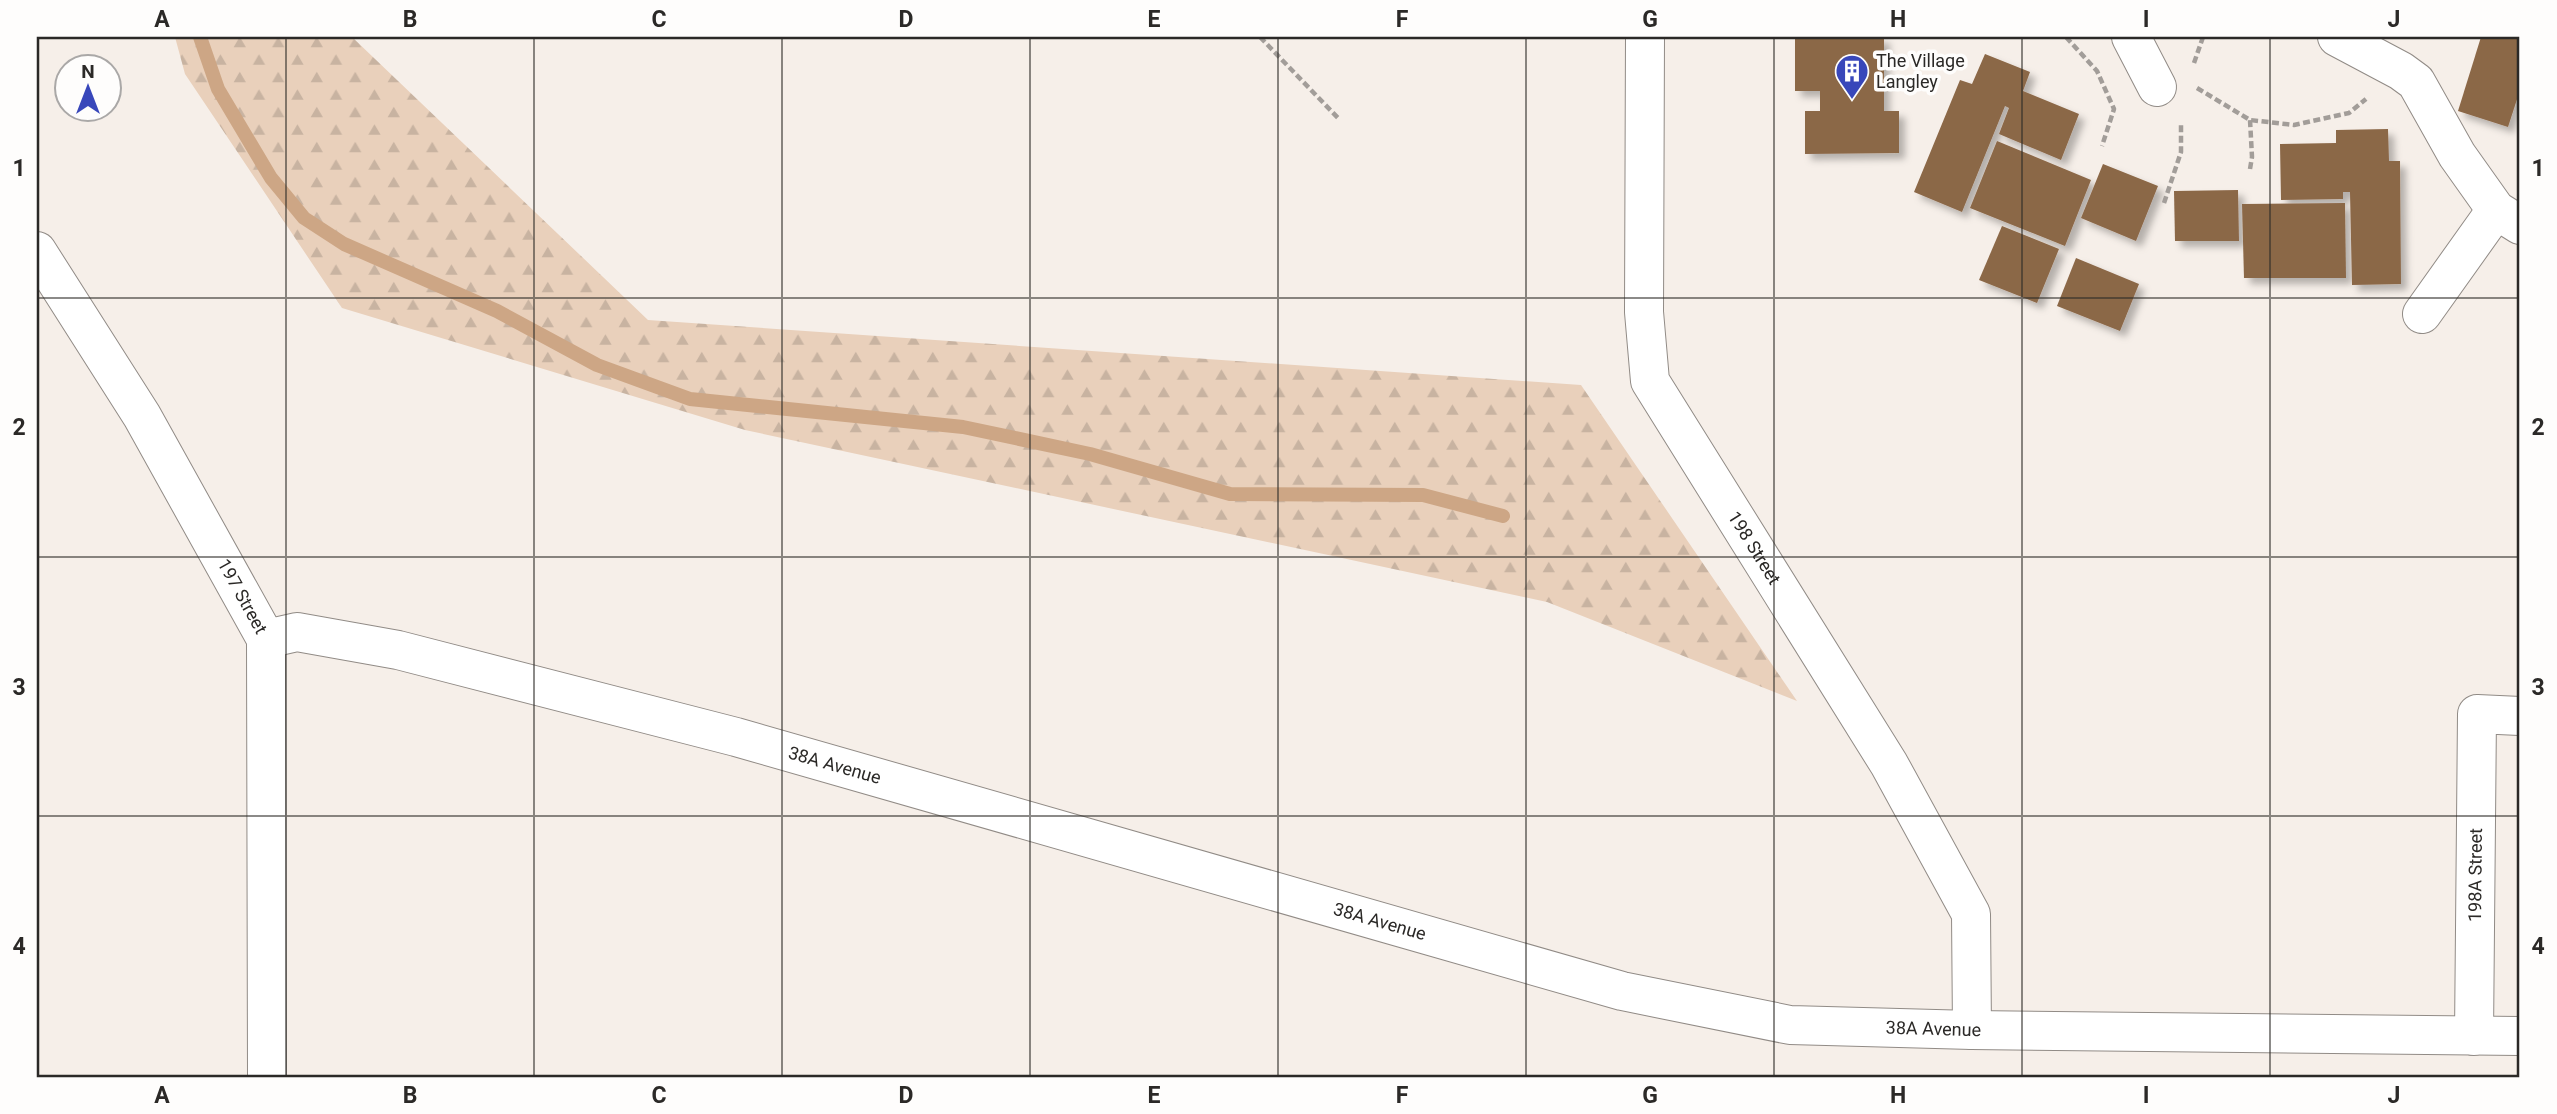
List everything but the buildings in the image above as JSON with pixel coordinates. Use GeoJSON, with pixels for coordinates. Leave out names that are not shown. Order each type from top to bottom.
{"type":"FeatureCollection","features":[{"type":"Feature","properties":{"kind":"street","name":"198 Street"},"geometry":{"type":"LineString","coordinates":[[1645,37],[1644,313],[1650,381],[1889,764],[1971,914],[1972,1030]]}},
{"type":"Feature","properties":{"kind":"street"},"geometry":{"type":"LineString","coordinates":[[2131,37],[2157,87]]}},
{"type":"Feature","properties":{"kind":"street"},"geometry":{"type":"LineString","coordinates":[[2337,37],[2401,71],[2416,82],[2457,155],[2508,218],[2422,314]]}},
{"type":"Feature","properties":{"kind":"street","name":"197 Street"},"geometry":{"type":"LineString","coordinates":[[37,251],[142,416],[265,639],[267,1077]]}},
{"type":"Feature","properties":{"kind":"street","name":"38A Avenue"},"geometry":{"type":"LineString","coordinates":[[265,639],[297,632],[398,650],[682,723],[1622,991],[1790,1025],[1972,1030],[2520,1036]]}},
{"type":"Feature","properties":{"kind":"street","name":"198A Street"},"geometry":{"type":"LineString","coordinates":[[2474,1036],[2477,715],[2520,716]]}},
{"type":"Feature","properties":{"kind":"path"},"geometry":{"type":"LineString","coordinates":[[1260,37],[1339,118]]}},
{"type":"Feature","properties":{"kind":"path"},"geometry":{"type":"LineString","coordinates":[[2066,37],[2097,71],[2114,109]]}},
{"type":"Feature","properties":{"kind":"path"},"geometry":{"type":"LineString","coordinates":[[2102,146],[2114,109],[2131,94],[2157,87],[2187,83],[2250,120],[2294,125],[2348,113],[2401,71]]}},
{"type":"Feature","properties":{"kind":"path"},"geometry":{"type":"LineString","coordinates":[[2250,120],[2250,169]]}},
{"type":"Feature","properties":{"kind":"green space"},"geometry":{"type":"Polygon","coordinates":[[[175,37],[352,37],[648,320],[1581,385],[1797,701],[1547,602],[745,430],[342,308],[185,74],[175,37]]]}},
{"type":"Feature","properties":{"kind":"waterway"},"geometry":{"type":"LineString","coordinates":[[200,37],[218,89],[271,178],[304,218],[344,244],[497,311],[597,365],[690,399],[963,427],[1090,454],[1230,494],[1423,495],[1503,516]]}},
{"type":"Feature","properties":{"kind":"place","name":"The Village Langley"},"geometry":{"type":"Point","coordinates":[1852,101]}}]}
